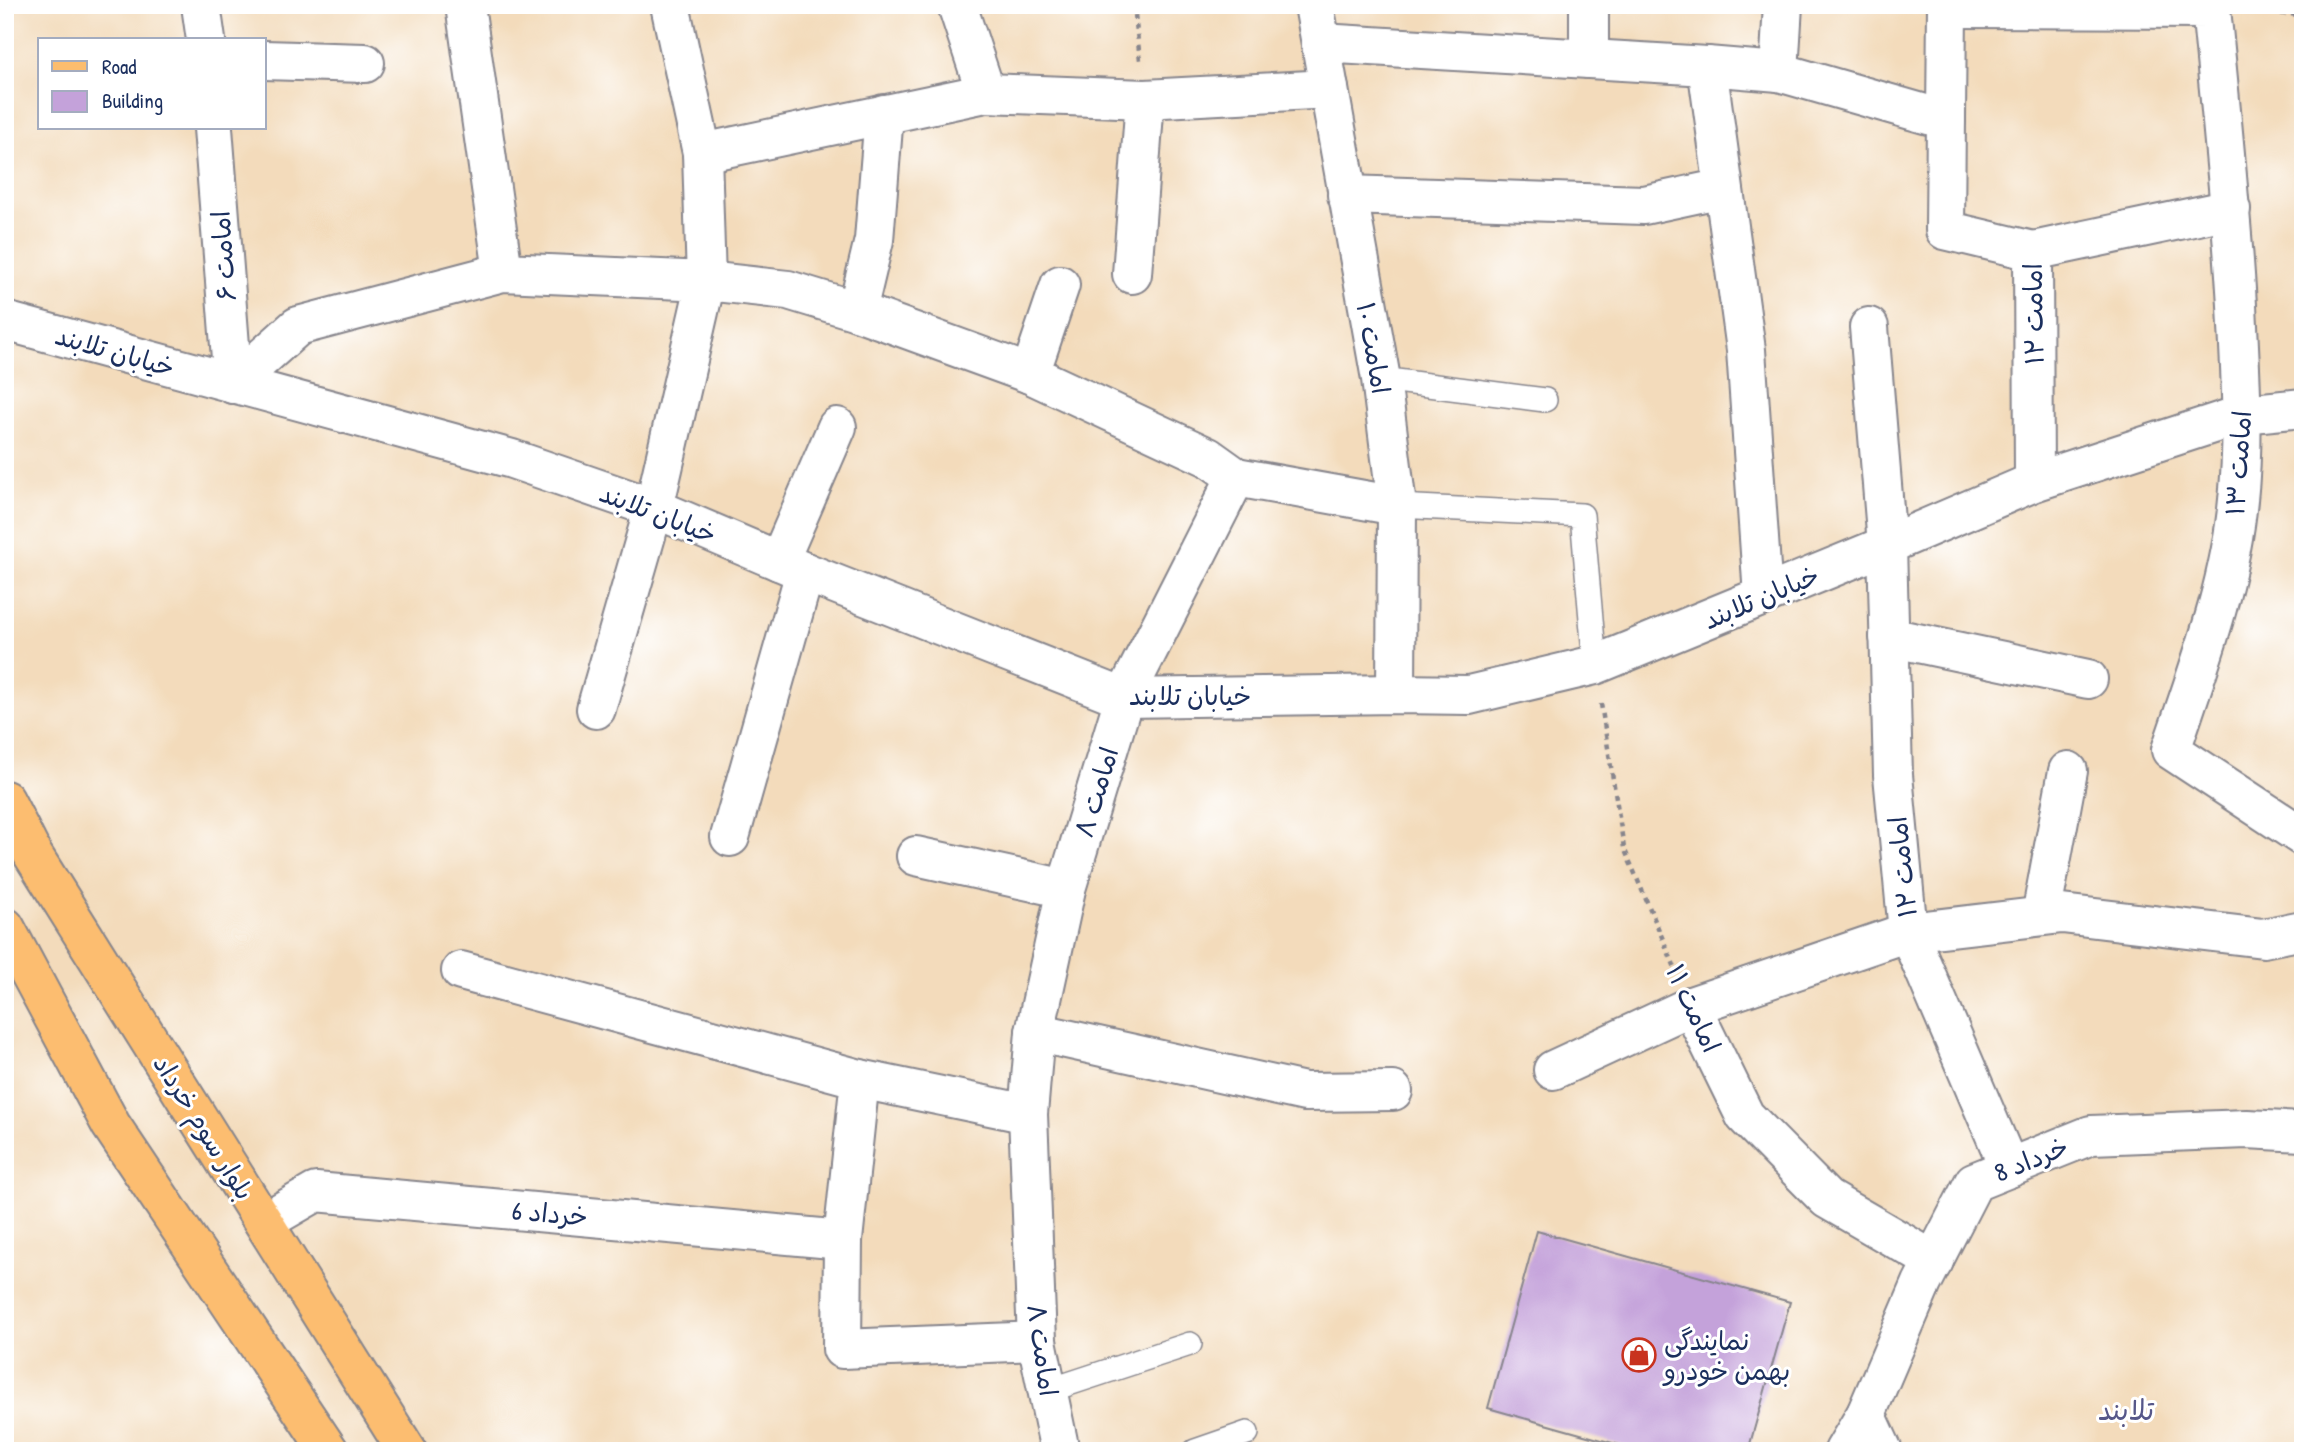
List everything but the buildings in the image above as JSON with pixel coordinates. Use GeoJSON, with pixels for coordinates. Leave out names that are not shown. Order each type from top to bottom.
{"type":"FeatureCollection","features":[{"type":"Feature","properties":{"kind":"main road","name":"بلوار سوم خرداد"},"geometry":{"type":"LineString","coordinates":[[5,800],[33,855],[407,1451]]}},
{"type":"Feature","properties":{"kind":"main road"},"geometry":{"type":"LineString","coordinates":[[5,927],[111,1125],[329,1451]]}},
{"type":"Feature","properties":{"kind":"street"},"geometry":{"type":"LineString","coordinates":[[201,5],[205,38]]}},
{"type":"Feature","properties":{"kind":"street"},"geometry":{"type":"LineString","coordinates":[[465,5],[503,272]]}},
{"type":"Feature","properties":{"kind":"street"},"geometry":{"type":"LineString","coordinates":[[596,709],[654,509],[706,281],[702,153],[670,5]]}},
{"type":"Feature","properties":{"kind":"street"},"geometry":{"type":"LineString","coordinates":[[957,5],[986,93]]}},
{"type":"Feature","properties":{"kind":"street","name":"امامت ۱۰"},"geometry":{"type":"LineString","coordinates":[[1314,5],[1381,379],[1397,506],[1396,694]]}},
{"type":"Feature","properties":{"kind":"street"},"geometry":{"type":"LineString","coordinates":[[1589,5],[1590,59]]}},
{"type":"Feature","properties":{"kind":"street"},"geometry":{"type":"LineString","coordinates":[[1779,72],[1783,5]]}},
{"type":"Feature","properties":{"kind":"street"},"geometry":{"type":"LineString","coordinates":[[1947,7],[2098,6],[2211,9]]}},
{"type":"Feature","properties":{"kind":"street","name":"امامت ۱۲"},"geometry":{"type":"LineString","coordinates":[[1947,7],[1945,230],[2033,251],[2034,482]]}},
{"type":"Feature","properties":{"kind":"street","name":"امامت ۱۳"},"geometry":{"type":"LineString","coordinates":[[2211,9],[2231,209],[2243,414],[2238,501],[2225,575],[2171,750],[2303,837]]}},
{"type":"Feature","properties":{"kind":"street"},"geometry":{"type":"LineString","coordinates":[[1321,43],[1779,72],[1946,120]]}},
{"type":"Feature","properties":{"kind":"street"},"geometry":{"type":"LineString","coordinates":[[266,60],[365,63]]}},
{"type":"Feature","properties":{"kind":"street"},"geometry":{"type":"LineString","coordinates":[[1707,66],[1746,350],[1763,596]]}},
{"type":"Feature","properties":{"kind":"street"},"geometry":{"type":"LineString","coordinates":[[702,153],[986,93],[1145,99],[1329,89]]}},
{"type":"Feature","properties":{"kind":"street"},"geometry":{"type":"LineString","coordinates":[[1132,274],[1145,99]]}},
{"type":"Feature","properties":{"kind":"street"},"geometry":{"type":"LineString","coordinates":[[857,311],[874,240],[884,114]]}},
{"type":"Feature","properties":{"kind":"street","name":"امامت ۶"},"geometry":{"type":"LineString","coordinates":[[213,130],[233,384]]}},
{"type":"Feature","properties":{"kind":"street"},"geometry":{"type":"LineString","coordinates":[[1348,195],[1644,205],[1723,188]]}},
{"type":"Feature","properties":{"kind":"street"},"geometry":{"type":"LineString","coordinates":[[2033,251],[2231,209]]}},
{"type":"Feature","properties":{"kind":"street"},"geometry":{"type":"LineString","coordinates":[[233,384],[299,326],[503,272],[706,281],[788,290],[857,311],[1030,374],[1208,457],[1236,477],[1397,506]]}},
{"type":"Feature","properties":{"kind":"street"},"geometry":{"type":"LineString","coordinates":[[1030,374],[1060,285]]}},
{"type":"Feature","properties":{"kind":"street","name":"خیابان تلابند"},"geometry":{"type":"LineString","coordinates":[[5,321],[512,459],[654,509],[792,567],[1124,698],[1469,695],[1595,665],[2034,482],[2243,414],[2303,408]]}},
{"type":"Feature","properties":{"kind":"street","name":"امامت ۱۲"},"geometry":{"type":"LineString","coordinates":[[1869,327],[1887,545],[1893,775],[1908,932],[2009,1168]]}},
{"type":"Feature","properties":{"kind":"street"},"geometry":{"type":"LineString","coordinates":[[730,837],[792,567],[837,427]]}},
{"type":"Feature","properties":{"kind":"street","name":"امامت ۸"},"geometry":{"type":"LineString","coordinates":[[1060,1451],[1037,1340],[1028,1114],[1035,1032],[1066,889],[1124,698],[1236,477]]}},
{"type":"Feature","properties":{"kind":"street"},"geometry":{"type":"LineString","coordinates":[[1889,637],[2088,679]]}},
{"type":"Feature","properties":{"kind":"street"},"geometry":{"type":"LineString","coordinates":[[2041,916],[2068,771]]}},
{"type":"Feature","properties":{"kind":"street"},"geometry":{"type":"LineString","coordinates":[[916,856],[1066,889]]}},
{"type":"Feature","properties":{"kind":"street"},"geometry":{"type":"LineString","coordinates":[[1553,1070],[1691,1006],[1908,932],[2062,914],[2263,938],[2303,930]]}},
{"type":"Feature","properties":{"kind":"street"},"geometry":{"type":"LineString","coordinates":[[461,971],[860,1079],[1028,1114]]}},
{"type":"Feature","properties":{"kind":"street","name":"امامت ۱۱"},"geometry":{"type":"LineString","coordinates":[[1691,1006],[1745,1116],[1827,1199],[1934,1261]]}},
{"type":"Feature","properties":{"kind":"street"},"geometry":{"type":"LineString","coordinates":[[1035,1032],[1305,1092],[1393,1091]]}},
{"type":"Feature","properties":{"kind":"street"},"geometry":{"type":"LineString","coordinates":[[860,1079],[843,1240],[842,1349],[1037,1340]]}},
{"type":"Feature","properties":{"kind":"street","name":"خرداد 8"},"geometry":{"type":"LineString","coordinates":[[1844,1451],[1866,1414],[1922,1283],[1974,1182],[2091,1135],[2247,1129],[2303,1132]]}},
{"type":"Feature","properties":{"kind":"street","name":"خرداد 6"},"geometry":{"type":"LineString","coordinates":[[264,1222],[316,1192],[843,1240]]}},
{"type":"Feature","properties":{"kind":"street"},"geometry":{"type":"LineString","coordinates":[[1866,1414],[1882,1451]]}},
{"type":"Feature","properties":{"kind":"lane"},"geometry":{"type":"LineString","coordinates":[[1381,379],[1545,400]]}},
{"type":"Feature","properties":{"kind":"lane"},"geometry":{"type":"LineString","coordinates":[[1397,506],[1582,515],[1595,665]]}},
{"type":"Feature","properties":{"kind":"lane"},"geometry":{"type":"LineString","coordinates":[[1047,1391],[1191,1344]]}},
{"type":"Feature","properties":{"kind":"lane"},"geometry":{"type":"LineString","coordinates":[[1195,1451],[1247,1433]]}},
{"type":"Feature","properties":{"kind":"path"},"geometry":{"type":"LineString","coordinates":[[1134,5],[1145,99]]}},
{"type":"Feature","properties":{"kind":"path"},"geometry":{"type":"LineString","coordinates":[[2211,9],[2303,15]]}},
{"type":"Feature","properties":{"kind":"path","name":"امامت ۱۱"},"geometry":{"type":"LineString","coordinates":[[1595,665],[1624,848],[1691,1006]]}},
{"type":"Feature","properties":{"kind":"place","name":"نمایندگی بهمن خودرو"},"geometry":{"type":"Point","coordinates":[1639,1355]}},
{"type":"Feature","properties":{"kind":"district","name":"تلابند"},"geometry":{"type":"Point","coordinates":[2126,1410]}}]}
